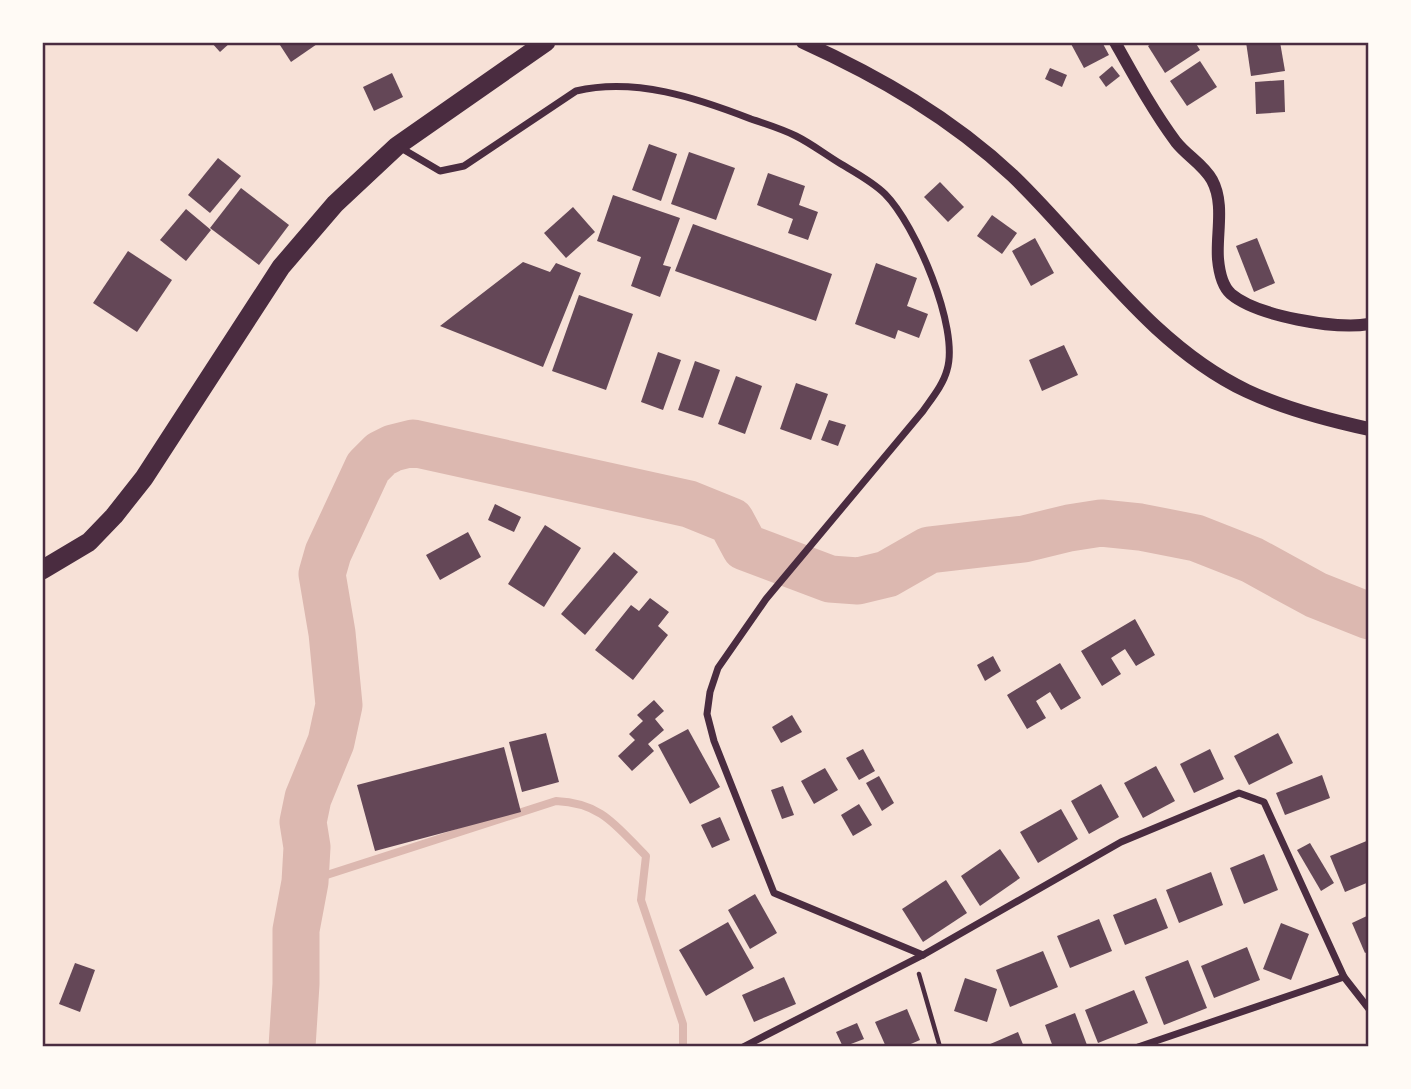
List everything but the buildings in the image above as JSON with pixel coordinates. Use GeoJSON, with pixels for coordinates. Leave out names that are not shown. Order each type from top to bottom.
{"type":"FeatureCollection","features":[{"type":"Feature","properties":{"kind":"highway"},"geometry":{"type":"LineString","coordinates":[[42,570],[89,541],[114,516],[144,478],[281,267],[335,204],[397,146],[547,42]]}},
{"type":"Feature","properties":{"kind":"main road"},"geometry":{"type":"LineString","coordinates":[[803,42],[876,78],[954,126],[1013,177],[1148,320],[1194,358],[1247,391],[1303,412],[1369,429]]}},
{"type":"Feature","properties":{"kind":"street"},"geometry":{"type":"LineString","coordinates":[[1115,42],[1164,126],[1180,147],[1199,162],[1214,183],[1218,202],[1218,260],[1222,280],[1230,293],[1259,308],[1297,320],[1357,326],[1369,324]]}},
{"type":"Feature","properties":{"kind":"street"},"geometry":{"type":"LineString","coordinates":[[397,146],[440,171],[464,166],[576,91],[616,86],[700,99],[796,136],[884,192],[897,207],[919,246],[940,300],[950,346],[948,368],[940,387],[923,411],[766,599],[718,668],[710,692],[707,714],[714,741],[774,893],[919,957]]}},
{"type":"Feature","properties":{"kind":"street"},"geometry":{"type":"LineString","coordinates":[[743,1047],[919,957],[1121,842],[1239,793],[1264,802],[1344,977],[1369,1009]]}},
{"type":"Feature","properties":{"kind":"street"},"geometry":{"type":"LineString","coordinates":[[1138,1047],[1344,977]]}},
{"type":"Feature","properties":{"kind":"path"},"geometry":{"type":"LineString","coordinates":[[919,957],[940,1047]]}},
{"type":"Feature","properties":{"kind":"waterway"},"geometry":{"type":"LineString","coordinates":[[292,1047],[296,930],[305,882],[307,847],[303,822],[308,798],[331,742],[339,705],[332,633],[322,574],[328,553],[368,467],[381,454],[393,448],[413,443],[689,504],[731,521],[745,547],[830,579],[858,581],[887,574],[929,550],[1024,539],[1101,523],[1140,527],[1196,538],[1252,560],[1316,595],[1369,616]]}},
{"type":"Feature","properties":{"kind":"waterway"},"geometry":{"type":"LineString","coordinates":[[305,882],[556,801],[597,811],[646,856],[641,900],[683,1024],[683,1047]]}}]}
